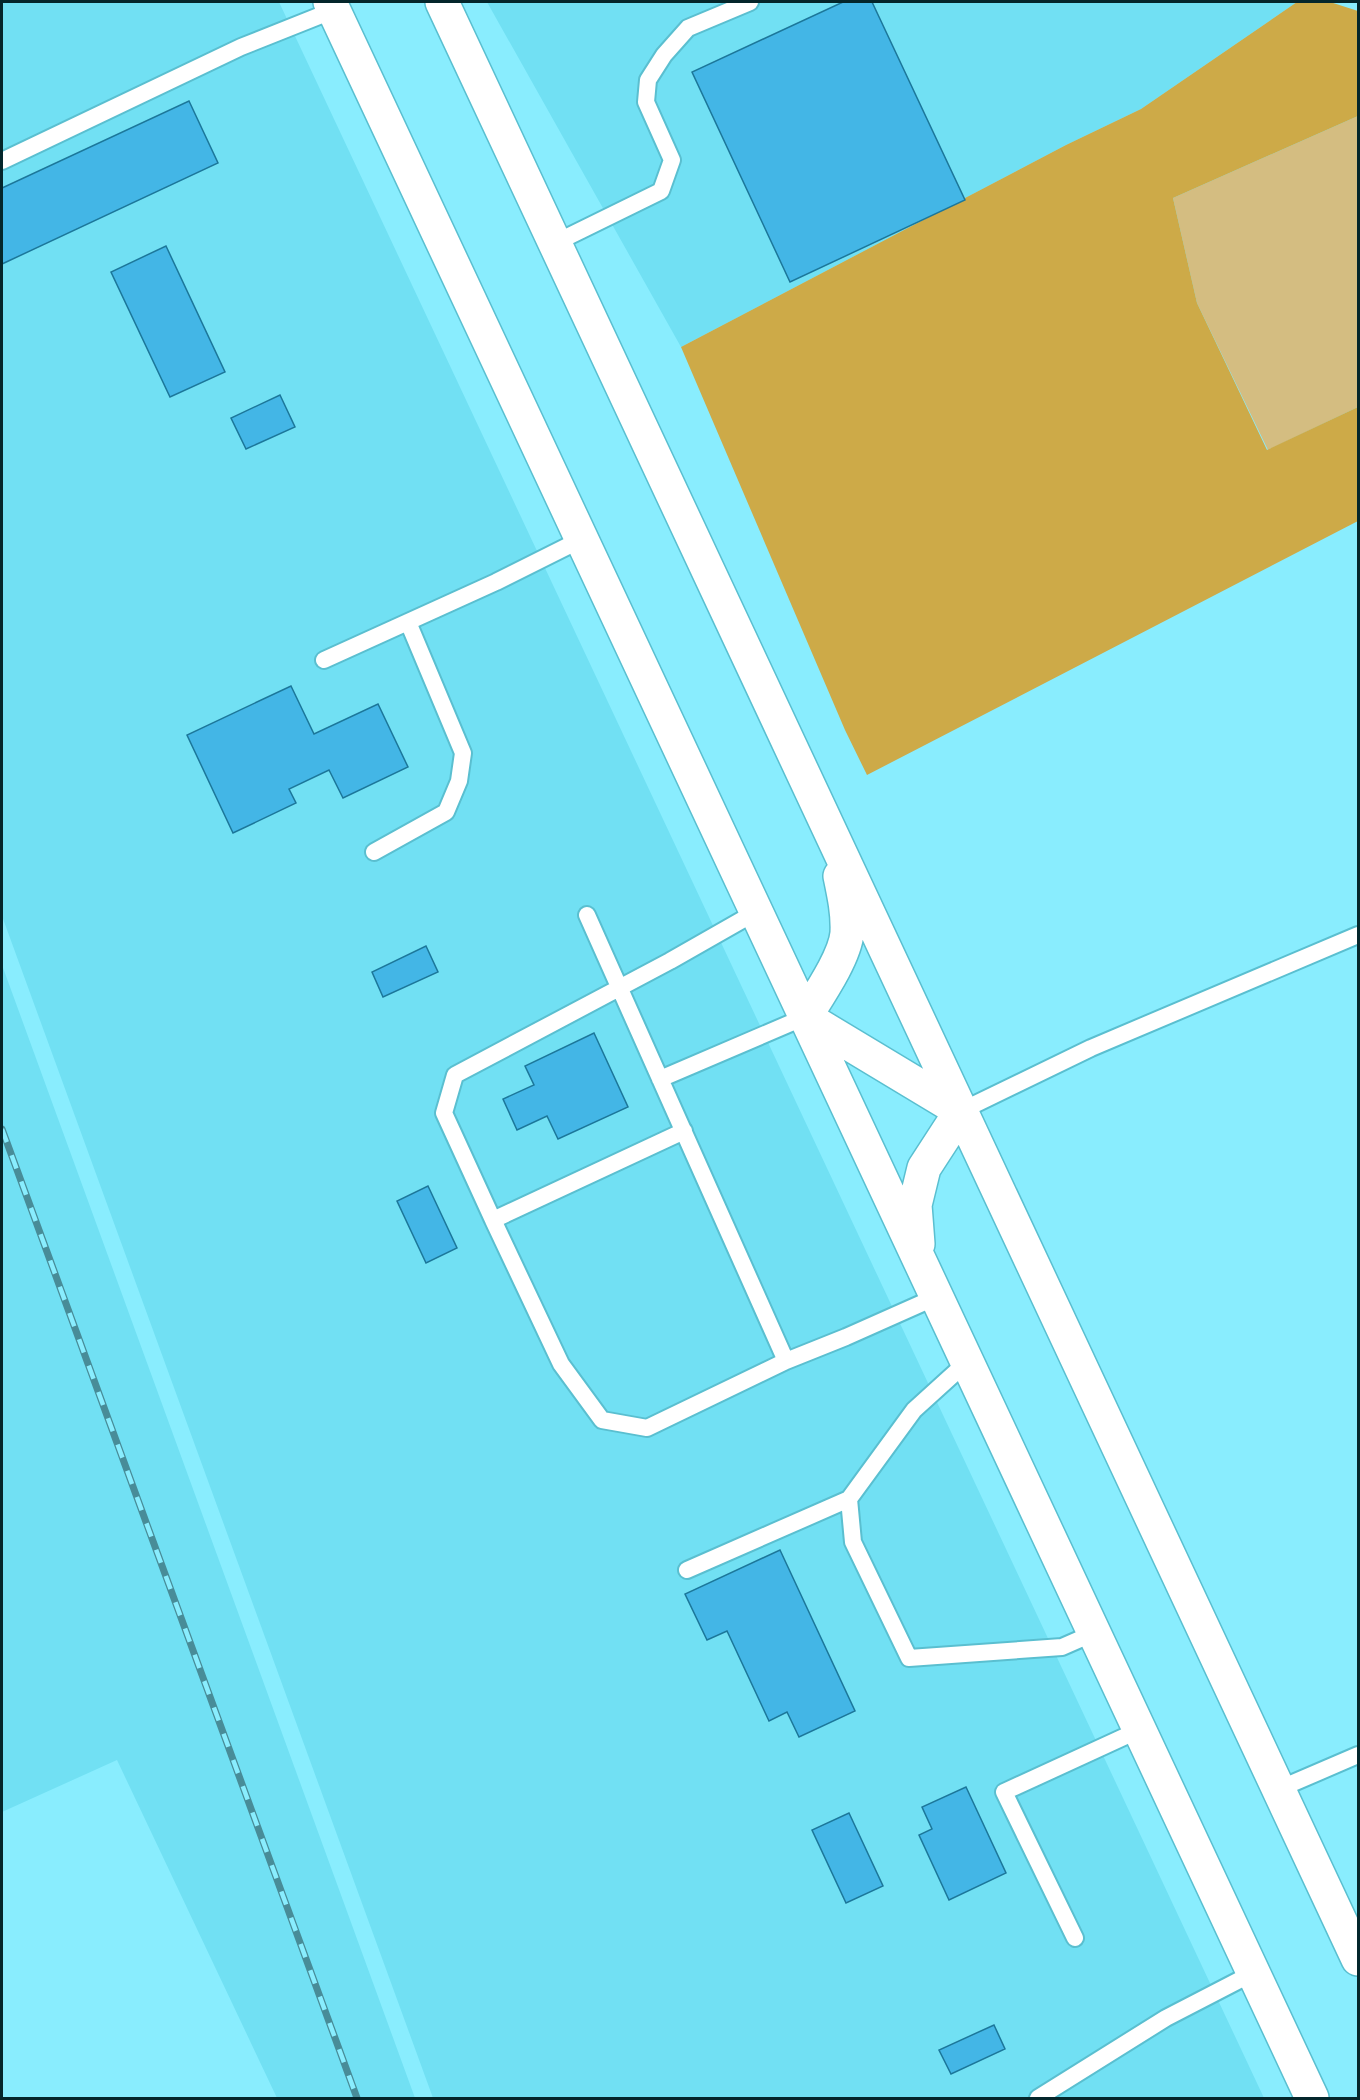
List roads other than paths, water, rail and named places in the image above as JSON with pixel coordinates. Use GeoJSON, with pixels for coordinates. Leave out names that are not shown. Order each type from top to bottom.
{"type":"FeatureCollection","features":[{"type":"Feature","properties":{"kind":"main road"},"geometry":{"type":"LineString","coordinates":[[442,2],[1359,1959]]}},
{"type":"Feature","properties":{"kind":"main road"},"geometry":{"type":"LineString","coordinates":[[332,6],[1312,2098]]}},
{"type":"Feature","properties":{"kind":"main road"},"geometry":{"type":"LineString","coordinates":[[805,1017],[833,972],[847,936],[847,914],[834,838]]}},
{"type":"Feature","properties":{"kind":"main road"},"geometry":{"type":"LineString","coordinates":[[805,1017],[961,1111]]}},
{"type":"Feature","properties":{"kind":"main road"},"geometry":{"type":"LineString","coordinates":[[918,1258],[915,1205],[924,1168],[961,1111]]}},
{"type":"Feature","properties":{"kind":"lane"},"geometry":{"type":"LineString","coordinates":[[555,243],[661,191],[672,160],[646,102],[648,80],[664,55],[688,28],[750,2]]}},
{"type":"Feature","properties":{"kind":"lane"},"geometry":{"type":"LineString","coordinates":[[2,161],[332,6]]}},
{"type":"Feature","properties":{"kind":"lane"},"geometry":{"type":"LineString","coordinates":[[324,660],[496,582],[582,539]]}},
{"type":"Feature","properties":{"kind":"lane"},"geometry":{"type":"LineString","coordinates":[[374,852],[446,812],[459,781],[463,753],[408,622]]}},
{"type":"Feature","properties":{"kind":"lane"},"geometry":{"type":"LineString","coordinates":[[756,912],[455,1075],[444,1113],[493,1220],[561,1364],[602,1420],[647,1428],[786,1361],[936,1297]]}},
{"type":"Feature","properties":{"kind":"lane"},"geometry":{"type":"LineString","coordinates":[[588,915],[786,1361]]}},
{"type":"Feature","properties":{"kind":"lane"},"geometry":{"type":"LineString","coordinates":[[961,1111],[1091,1048],[1359,935]]}},
{"type":"Feature","properties":{"kind":"lane"},"geometry":{"type":"LineString","coordinates":[[660,1079],[805,1017]]}},
{"type":"Feature","properties":{"kind":"lane"},"geometry":{"type":"LineString","coordinates":[[493,1220],[684,1131]]}},
{"type":"Feature","properties":{"kind":"lane"},"geometry":{"type":"LineString","coordinates":[[687,1570],[849,1499],[914,1410],[967,1362]]}},
{"type":"Feature","properties":{"kind":"lane"},"geometry":{"type":"LineString","coordinates":[[849,1499],[853,1542],[909,1658],[1062,1647],[1094,1633]]}},
{"type":"Feature","properties":{"kind":"lane"},"geometry":{"type":"LineString","coordinates":[[1075,1938],[1004,1792],[1139,1730]]}},
{"type":"Feature","properties":{"kind":"lane"},"geometry":{"type":"LineString","coordinates":[[1279,1789],[1359,1755]]}},
{"type":"Feature","properties":{"kind":"lane"},"geometry":{"type":"LineString","coordinates":[[1038,2098],[1166,2018],[1253,1973]]}},
{"type":"Feature","properties":{"kind":"railway"},"geometry":{"type":"LineString","coordinates":[[2,1129],[357,2098]]}}]}
